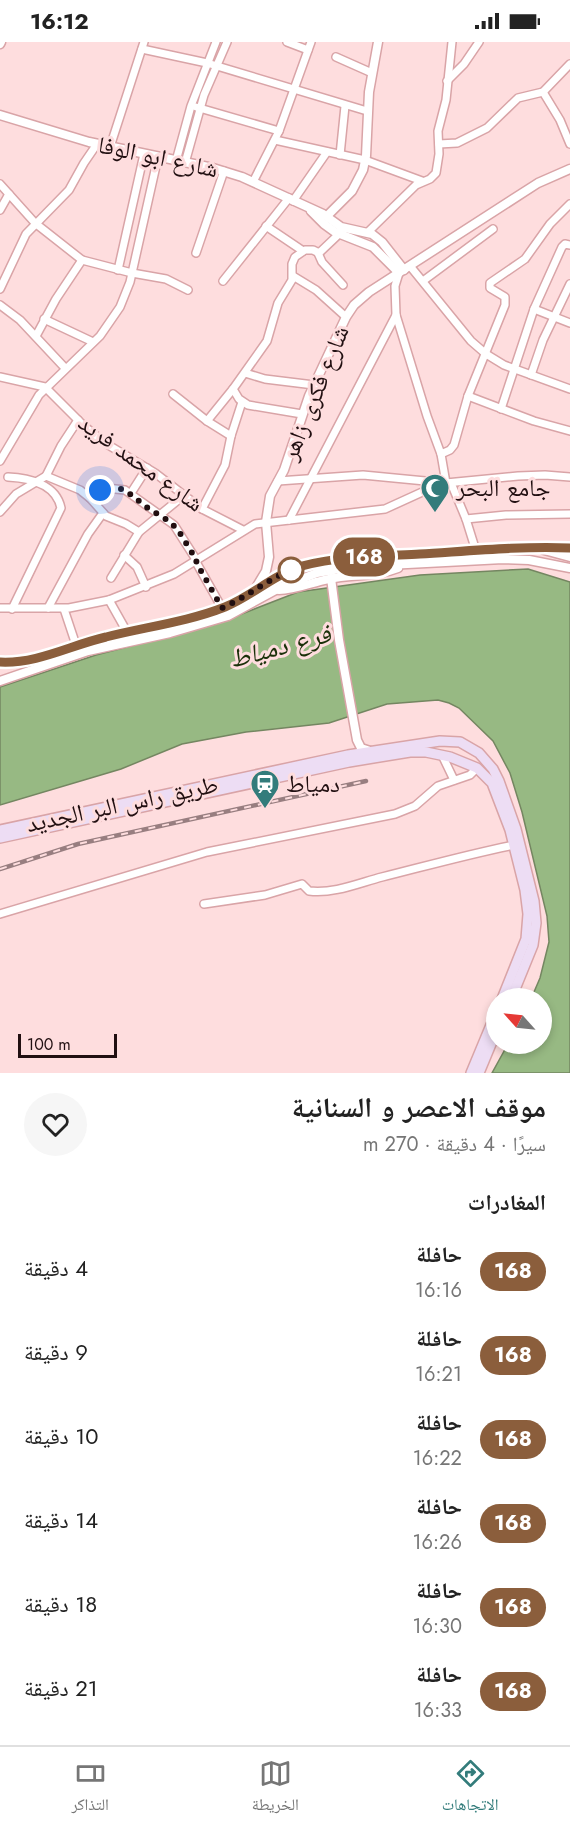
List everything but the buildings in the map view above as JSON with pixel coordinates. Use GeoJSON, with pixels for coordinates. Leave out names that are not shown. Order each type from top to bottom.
{"type":"FeatureCollection","features":[{"type":"Feature","properties":{"kind":"main road","name":"طريق راس البر الجديد"},"geometry":{"type":"LineString","coordinates":[[0,830],[348,755],[440,741],[455,741]]}},
{"type":"Feature","properties":{"kind":"main road"},"geometry":{"type":"LineString","coordinates":[[446,756],[457,750],[455,741]]}},
{"type":"Feature","properties":{"kind":"main road"},"geometry":{"type":"LineString","coordinates":[[455,741],[474,749],[496,775],[510,808],[536,912],[533,945],[515,988]]}},
{"type":"Feature","properties":{"kind":"main road","name":"طريق راس البر الجديد"},"geometry":{"type":"LineString","coordinates":[[0,838],[349,762],[410,752],[446,756],[477,768]]}},
{"type":"Feature","properties":{"kind":"main road"},"geometry":{"type":"LineString","coordinates":[[484,759],[478,762],[477,768],[492,783],[514,845],[527,902],[528,927],[523,950],[507,988]]}},
{"type":"Feature","properties":{"kind":"main road"},"geometry":{"type":"LineString","coordinates":[[471,1073],[486,1046]]}},
{"type":"Feature","properties":{"kind":"main road"},"geometry":{"type":"LineString","coordinates":[[479,1073],[486,1053]]}},
{"type":"Feature","properties":{"kind":"street"},"geometry":{"type":"LineString","coordinates":[[181,162],[191,106],[216,42]]}},
{"type":"Feature","properties":{"kind":"street"},"geometry":{"type":"LineString","coordinates":[[181,162],[227,42]]}},
{"type":"Feature","properties":{"kind":"street"},"geometry":{"type":"LineString","coordinates":[[287,42],[308,50]]}},
{"type":"Feature","properties":{"kind":"street"},"geometry":{"type":"LineString","coordinates":[[253,182],[279,131],[311,42]]}},
{"type":"Feature","properties":{"kind":"street"},"geometry":{"type":"LineString","coordinates":[[327,216],[355,188],[362,174],[365,160],[367,111],[378,42]]}},
{"type":"Feature","properties":{"kind":"street"},"geometry":{"type":"LineString","coordinates":[[368,232],[422,181],[430,179],[436,173],[440,144],[438,131],[446,104],[452,42]]}},
{"type":"Feature","properties":{"kind":"street"},"geometry":{"type":"LineString","coordinates":[[447,81],[464,64],[479,42]]}},
{"type":"Feature","properties":{"kind":"street"},"geometry":{"type":"LineString","coordinates":[[110,147],[143,45],[367,111]]}},
{"type":"Feature","properties":{"kind":"street"},"geometry":{"type":"LineString","coordinates":[[336,57],[372,73]]}},
{"type":"Feature","properties":{"kind":"street"},"geometry":{"type":"LineString","coordinates":[[440,144],[457,143],[482,131],[518,98],[543,93],[570,64]]}},
{"type":"Feature","properties":{"kind":"street"},"geometry":{"type":"LineString","coordinates":[[543,93],[560,120],[570,144]]}},
{"type":"Feature","properties":{"kind":"street"},"geometry":{"type":"LineString","coordinates":[[191,106],[279,131]]}},
{"type":"Feature","properties":{"kind":"street"},"geometry":{"type":"LineString","coordinates":[[340,155],[345,106]]}},
{"type":"Feature","properties":{"kind":"street","name":"شارع ابو الوفا"},"geometry":{"type":"LineString","coordinates":[[0,115],[97,144],[224,171],[253,182],[327,216],[341,227],[368,232],[382,242],[405,270]]}},
{"type":"Feature","properties":{"kind":"street"},"geometry":{"type":"LineString","coordinates":[[275,140],[365,160],[422,181]]}},
{"type":"Feature","properties":{"kind":"street"},"geometry":{"type":"LineString","coordinates":[[0,290],[24,238],[35,223],[69,190],[97,144]]}},
{"type":"Feature","properties":{"kind":"street"},"geometry":{"type":"LineString","coordinates":[[223,280],[266,226],[291,200],[327,152]]}},
{"type":"Feature","properties":{"kind":"street"},"geometry":{"type":"LineString","coordinates":[[118,270],[144,154]]}},
{"type":"Feature","properties":{"kind":"street"},"geometry":{"type":"LineString","coordinates":[[0,461],[45,387],[93,342],[111,322],[120,307],[132,273],[158,157]]}},
{"type":"Feature","properties":{"kind":"street"},"geometry":{"type":"LineString","coordinates":[[196,253],[224,171]]}},
{"type":"Feature","properties":{"kind":"street","name":"شارع فكرى زاهر"},"geometry":{"type":"LineString","coordinates":[[255,589],[263,577],[269,557],[266,522],[268,505],[284,470],[314,385],[346,317],[365,295],[538,183],[569,171]]}},
{"type":"Feature","properties":{"kind":"street"},"geometry":{"type":"LineString","coordinates":[[0,184],[35,223],[82,260],[170,280],[188,290]]}},
{"type":"Feature","properties":{"kind":"street"},"geometry":{"type":"LineString","coordinates":[[0,210],[9,194]]}},
{"type":"Feature","properties":{"kind":"street"},"geometry":{"type":"LineString","coordinates":[[441,454],[450,450],[454,445],[468,396],[506,298],[503,294],[490,288],[490,283],[525,259],[550,224],[570,204]]}},
{"type":"Feature","properties":{"kind":"street","name":"شارع ابو الوفا"},"geometry":{"type":"LineString","coordinates":[[311,210],[324,224],[339,234],[373,247],[405,270]]}},
{"type":"Feature","properties":{"kind":"street"},"geometry":{"type":"LineString","coordinates":[[266,226],[303,251]]}},
{"type":"Feature","properties":{"kind":"street"},"geometry":{"type":"LineString","coordinates":[[423,281],[493,229]]}},
{"type":"Feature","properties":{"kind":"street"},"geometry":{"type":"LineString","coordinates":[[318,253],[339,234]]}},
{"type":"Feature","properties":{"kind":"street"},"geometry":{"type":"LineString","coordinates":[[501,409],[534,309],[562,248],[565,244],[570,245]]}},
{"type":"Feature","properties":{"kind":"street"},"geometry":{"type":"LineString","coordinates":[[207,421],[245,374],[267,341],[278,303],[293,276],[292,262],[297,255],[312,249],[318,253],[322,262],[343,285]]}},
{"type":"Feature","properties":{"kind":"street"},"geometry":{"type":"LineString","coordinates":[[36,336],[82,260]]}},
{"type":"Feature","properties":{"kind":"street"},"geometry":{"type":"LineString","coordinates":[[476,551],[466,519],[446,483],[441,454],[417,387],[396,315],[395,286],[405,270],[423,281],[471,341],[486,354],[514,368],[570,389]]}},
{"type":"Feature","properties":{"kind":"street"},"geometry":{"type":"LineString","coordinates":[[293,276],[316,290],[346,317]]}},
{"type":"Feature","properties":{"kind":"street"},"geometry":{"type":"LineString","coordinates":[[531,375],[553,317],[569,288]]}},
{"type":"Feature","properties":{"kind":"street"},"geometry":{"type":"LineString","coordinates":[[0,304],[17,317],[65,368]]}},
{"type":"Feature","properties":{"kind":"street"},"geometry":{"type":"LineString","coordinates":[[534,309],[570,323]]}},
{"type":"Feature","properties":{"kind":"street"},"geometry":{"type":"LineString","coordinates":[[289,520],[396,315]]}},
{"type":"Feature","properties":{"kind":"street"},"geometry":{"type":"LineString","coordinates":[[45,319],[93,342]]}},
{"type":"Feature","properties":{"kind":"street"},"geometry":{"type":"LineString","coordinates":[[245,374],[314,385]]}},
{"type":"Feature","properties":{"kind":"street"},"geometry":{"type":"LineString","coordinates":[[0,376],[45,387]]}},
{"type":"Feature","properties":{"kind":"street","name":"شارع محمد فريد"},"geometry":{"type":"LineString","coordinates":[[45,387],[105,443],[147,468],[202,509],[243,530]]}},
{"type":"Feature","properties":{"kind":"street"},"geometry":{"type":"LineString","coordinates":[[233,389],[242,402],[250,405],[302,414]]}},
{"type":"Feature","properties":{"kind":"street"},"geometry":{"type":"LineString","coordinates":[[173,394],[207,421],[231,436]]}},
{"type":"Feature","properties":{"kind":"street"},"geometry":{"type":"LineString","coordinates":[[468,396],[570,431]]}},
{"type":"Feature","properties":{"kind":"street"},"geometry":{"type":"LineString","coordinates":[[202,509],[225,465],[242,402]]}},
{"type":"Feature","properties":{"kind":"street"},"geometry":{"type":"LineString","coordinates":[[0,512],[16,494],[46,476],[61,446],[78,420]]}},
{"type":"Feature","properties":{"kind":"street"},"geometry":{"type":"LineString","coordinates":[[130,493],[147,468]]}},
{"type":"Feature","properties":{"kind":"street"},"geometry":{"type":"LineString","coordinates":[[278,481],[363,475],[446,483],[518,476],[570,477]]}},
{"type":"Feature","properties":{"kind":"street"},"geometry":{"type":"LineString","coordinates":[[46,476],[80,490],[103,513],[139,532]]}},
{"type":"Feature","properties":{"kind":"street"},"geometry":{"type":"LineString","coordinates":[[8,477],[24,478],[48,488],[58,499],[61,508],[12,609]]}},
{"type":"Feature","properties":{"kind":"street"},"geometry":{"type":"LineString","coordinates":[[0,608],[64,609],[109,600],[146,587],[197,561],[253,525],[385,509],[446,483]]}},
{"type":"Feature","properties":{"kind":"street"},"geometry":{"type":"LineString","coordinates":[[90,498],[100,490],[113,487],[130,493],[178,530],[222,608]]}},
{"type":"Feature","properties":{"kind":"street"},"geometry":{"type":"LineString","coordinates":[[111,578],[139,532],[183,496]]}},
{"type":"Feature","properties":{"kind":"street"},"geometry":{"type":"LineString","coordinates":[[48,608],[88,534],[103,513]]}},
{"type":"Feature","properties":{"kind":"street"},"geometry":{"type":"LineString","coordinates":[[466,519],[506,515],[570,514]]}},
{"type":"Feature","properties":{"kind":"street"},"geometry":{"type":"LineString","coordinates":[[539,548],[570,557]]}},
{"type":"Feature","properties":{"kind":"street"},"geometry":{"type":"LineString","coordinates":[[0,662],[21,662],[76,645],[222,608],[283,573],[314,564],[350,558],[570,548]]}},
{"type":"Feature","properties":{"kind":"street"},"geometry":{"type":"LineString","coordinates":[[124,555],[137,567],[146,587]]}},
{"type":"Feature","properties":{"kind":"street"},"geometry":{"type":"LineString","coordinates":[[1,680],[88,651],[170,633],[228,616],[300,578],[333,569],[516,559],[570,568]]}},
{"type":"Feature","properties":{"kind":"street"},"geometry":{"type":"LineString","coordinates":[[275,590],[297,588],[329,579],[384,573],[405,565]]}},
{"type":"Feature","properties":{"kind":"street"},"geometry":{"type":"LineString","coordinates":[[329,579],[351,717],[358,744],[370,751]]}},
{"type":"Feature","properties":{"kind":"street"},"geometry":{"type":"LineString","coordinates":[[109,600],[127,632]]}},
{"type":"Feature","properties":{"kind":"street"},"geometry":{"type":"LineString","coordinates":[[64,609],[76,645]]}},
{"type":"Feature","properties":{"kind":"street"},"geometry":{"type":"LineString","coordinates":[[348,755],[352,742],[351,717]]}},
{"type":"Feature","properties":{"kind":"street"},"geometry":{"type":"LineString","coordinates":[[446,756],[454,780]]}},
{"type":"Feature","properties":{"kind":"street"},"geometry":{"type":"LineString","coordinates":[[0,914],[207,852],[395,814],[415,806],[438,786],[470,775],[477,768]]}},
{"type":"Feature","properties":{"kind":"street"},"geometry":{"type":"LineString","coordinates":[[204,904],[265,895],[302,884],[309,891],[330,891],[454,858],[514,845]]}},
{"type":"Feature","properties":{"kind":"water","name":"فرع دمياط"},"geometry":{"type":"Polygon","coordinates":[[[528,569],[570,582],[570,1073],[492,1073],[502,1054],[552,1054],[552,988],[536,988],[549,942],[547,916],[522,812],[510,773],[493,741],[459,708],[449,703],[438,700],[387,704],[329,723],[246,732],[182,744],[121,769],[0,805],[0,687],[96,655],[216,624],[298,592],[420,575],[528,569]]]}},
{"type":"Feature","properties":{"kind":"railway"},"geometry":{"type":"LineString","coordinates":[[0,869],[78,844],[366,781]]}},
{"type":"Feature","properties":{"kind":"bus line","name":"168"},"geometry":{"type":"LineString","coordinates":[[0,662],[27,661],[105,637],[169,623],[222,608],[243,598],[273,578],[293,569],[314,564],[350,558],[444,552],[570,548]]}},
{"type":"Feature","properties":{"kind":"place","name":"جامع البحر"},"geometry":{"type":"Point","coordinates":[435,514]}},
{"type":"Feature","properties":{"kind":"place","name":"دمياط"},"geometry":{"type":"Point","coordinates":[265,810]}},
{"type":"Feature","properties":{"kind":"route"},"geometry":{"type":"LineString","coordinates":[[100,490],[113,487],[125,490],[174,525],[197,561],[222,608],[293,569],[291,570]]}}]}
